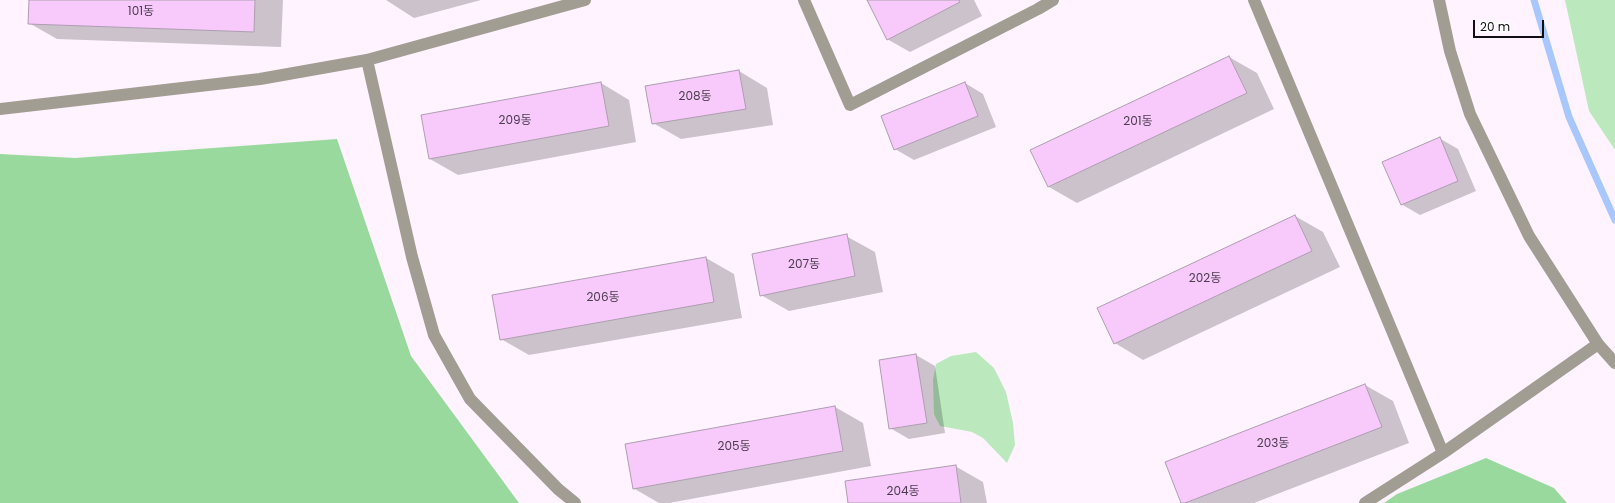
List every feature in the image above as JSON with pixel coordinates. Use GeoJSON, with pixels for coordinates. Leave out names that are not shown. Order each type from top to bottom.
{"type":"FeatureCollection","features":[{"type":"Feature","properties":{"kind":"street"},"geometry":{"type":"LineString","coordinates":[[0,109],[260,80],[367,60],[585,0]]}},
{"type":"Feature","properties":{"kind":"street"},"geometry":{"type":"LineString","coordinates":[[804,0],[850,105],[1053,0]]}},
{"type":"Feature","properties":{"kind":"street"},"geometry":{"type":"LineString","coordinates":[[1254,0],[1443,453]]}},
{"type":"Feature","properties":{"kind":"street"},"geometry":{"type":"LineString","coordinates":[[1439,0],[1450,50],[1470,114],[1529,236],[1598,344],[1615,363]]}},
{"type":"Feature","properties":{"kind":"street"},"geometry":{"type":"LineString","coordinates":[[367,60],[412,257],[434,335],[470,399],[558,490],[575,503]]}},
{"type":"Feature","properties":{"kind":"street"},"geometry":{"type":"LineString","coordinates":[[1365,503],[1443,453],[1598,344]]}},
{"type":"Feature","properties":{"kind":"green space"},"geometry":{"type":"Polygon","coordinates":[[[1565,0],[1615,0],[1615,150],[1589,111],[1565,0]]]}},
{"type":"Feature","properties":{"kind":"green space"},"geometry":{"type":"Polygon","coordinates":[[[337,139],[411,356],[519,503],[0,503],[0,154],[75,158],[337,139]]]}},
{"type":"Feature","properties":{"kind":"green space"},"geometry":{"type":"Polygon","coordinates":[[[976,352],[994,368],[1006,392],[1013,423],[1015,445],[1007,463],[983,438],[972,432],[940,426],[934,414],[933,380],[936,364],[951,356],[976,352]]]}},
{"type":"Feature","properties":{"kind":"green space"},"geometry":{"type":"Polygon","coordinates":[[[1486,458],[1554,488],[1567,503],[1384,503],[1397,494],[1486,458]]]}},
{"type":"Feature","properties":{"kind":"building"},"geometry":{"type":"Polygon","coordinates":[[[29,0],[255,0],[254,32],[28,24],[29,0]]]}},
{"type":"Feature","properties":{"kind":"building"},"geometry":{"type":"Polygon","coordinates":[[[867,0],[959,0],[960,2],[887,40],[867,0]]]}},
{"type":"Feature","properties":{"kind":"building"},"geometry":{"type":"Polygon","coordinates":[[[1229,56],[1247,93],[1048,187],[1030,150],[1229,56]]]}},
{"type":"Feature","properties":{"kind":"building"},"geometry":{"type":"Polygon","coordinates":[[[739,70],[746,109],[652,124],[645,86],[739,70]]]}},
{"type":"Feature","properties":{"kind":"building"},"geometry":{"type":"Polygon","coordinates":[[[601,82],[609,126],[429,159],[421,115],[601,82]]]}},
{"type":"Feature","properties":{"kind":"building"},"geometry":{"type":"Polygon","coordinates":[[[965,82],[978,116],[894,150],[881,116],[965,82]]]}},
{"type":"Feature","properties":{"kind":"building"},"geometry":{"type":"Polygon","coordinates":[[[1440,137],[1458,181],[1401,205],[1382,162],[1440,137]]]}},
{"type":"Feature","properties":{"kind":"building"},"geometry":{"type":"Polygon","coordinates":[[[1295,215],[1312,251],[1114,344],[1097,308],[1295,215]]]}},
{"type":"Feature","properties":{"kind":"building"},"geometry":{"type":"Polygon","coordinates":[[[847,234],[855,276],[760,296],[752,254],[847,234]]]}},
{"type":"Feature","properties":{"kind":"building"},"geometry":{"type":"Polygon","coordinates":[[[706,257],[714,302],[500,340],[492,295],[706,257]]]}},
{"type":"Feature","properties":{"kind":"building"},"geometry":{"type":"Polygon","coordinates":[[[916,354],[927,423],[889,429],[879,360],[916,354]]]}},
{"type":"Feature","properties":{"kind":"building"},"geometry":{"type":"Polygon","coordinates":[[[1365,384],[1382,427],[1185,503],[1181,503],[1165,462],[1365,384]]]}},
{"type":"Feature","properties":{"kind":"building"},"geometry":{"type":"Polygon","coordinates":[[[835,406],[843,451],[633,489],[625,444],[835,406]]]}},
{"type":"Feature","properties":{"kind":"building"},"geometry":{"type":"Polygon","coordinates":[[[956,465],[961,503],[848,503],[845,481],[956,465]]]}},
{"type":"Feature","properties":{"kind":"waterway"},"geometry":{"type":"LineString","coordinates":[[1534,0],[1569,117],[1615,220]]}}]}
